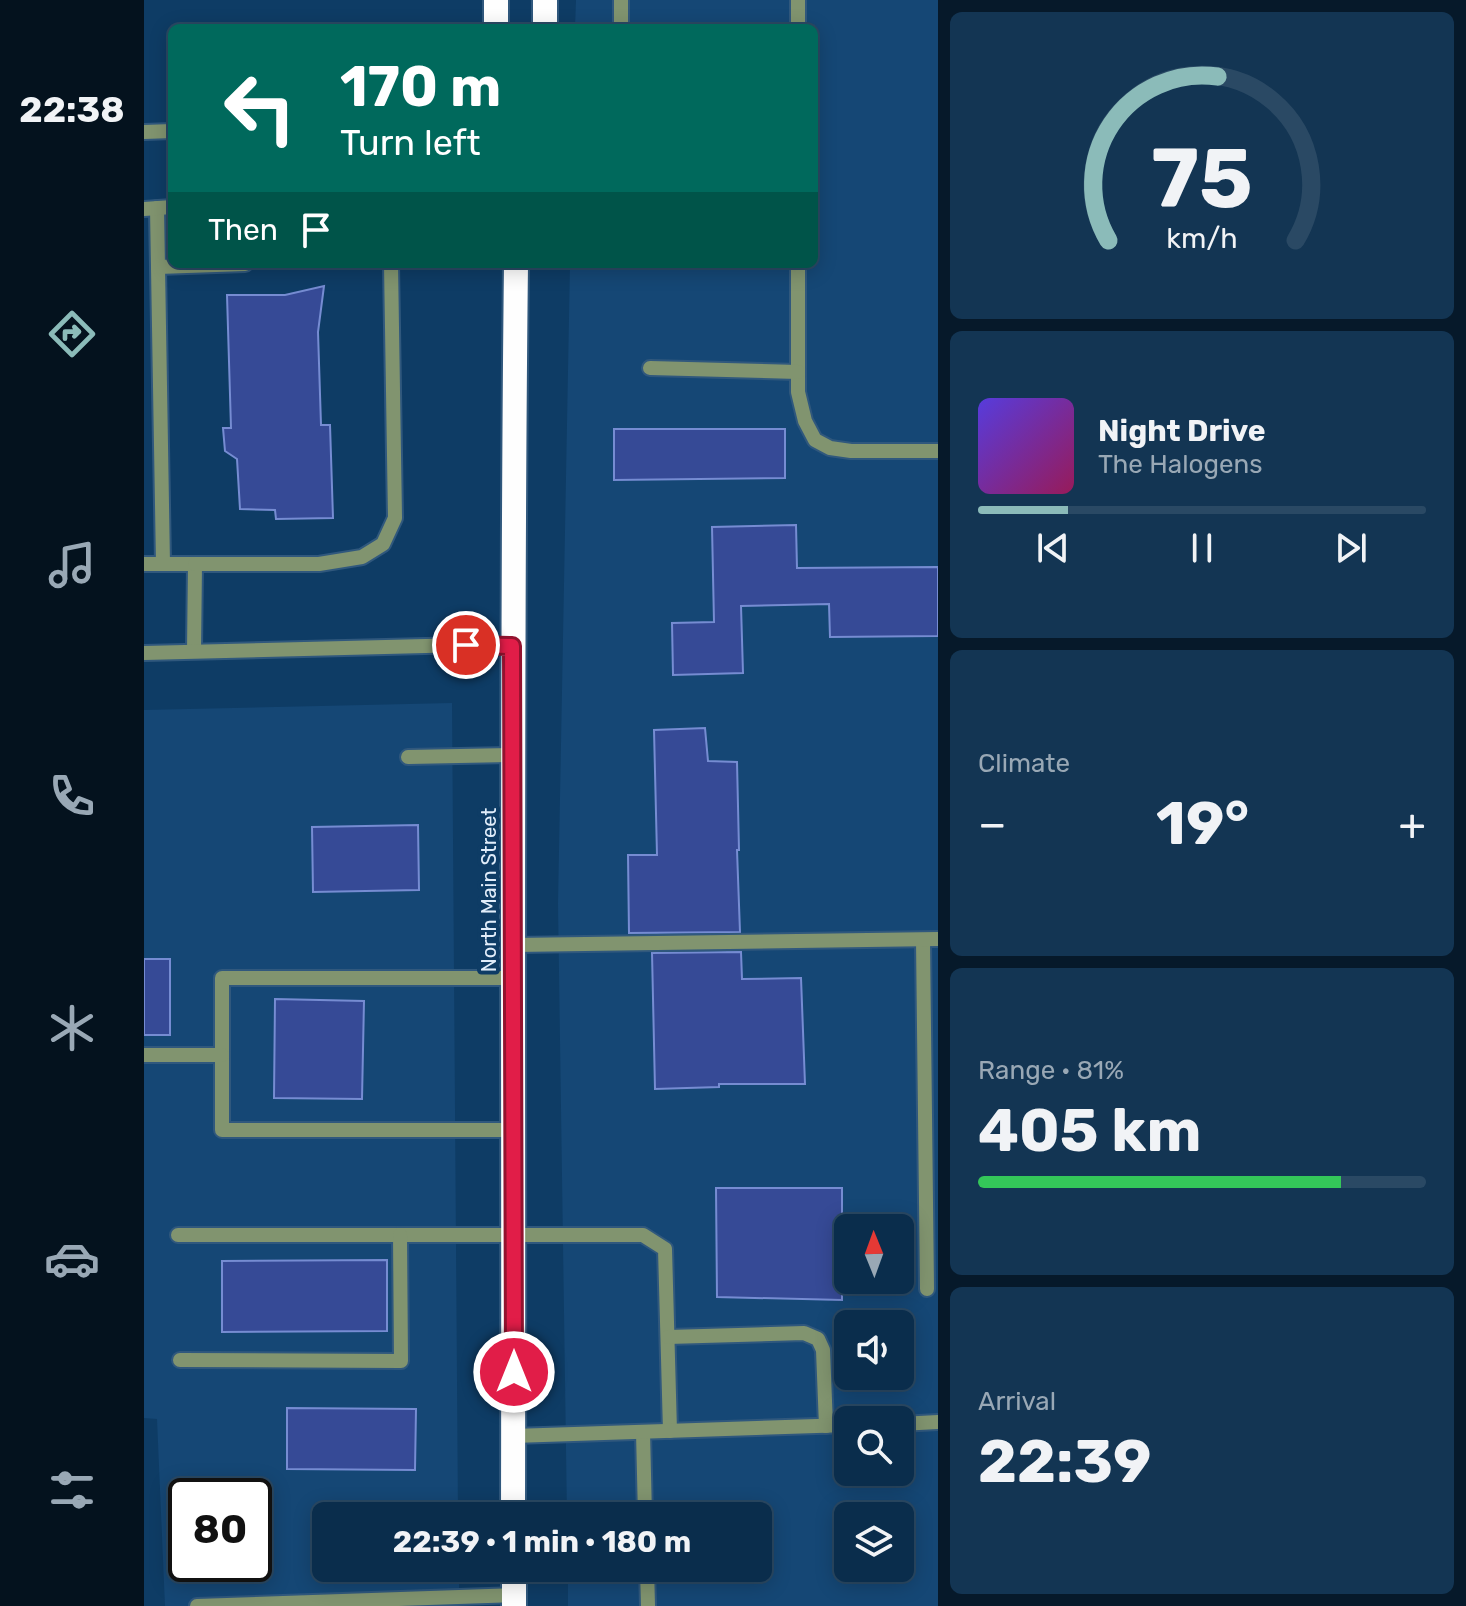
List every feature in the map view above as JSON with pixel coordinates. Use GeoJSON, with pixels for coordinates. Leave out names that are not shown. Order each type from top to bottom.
{"type":"FeatureCollection","features":[{"type":"Feature","properties":{"kind":"highway"},"geometry":{"type":"LineString","coordinates":[[496,0],[496,24]]}},
{"type":"Feature","properties":{"kind":"highway"},"geometry":{"type":"LineString","coordinates":[[545,0],[545,24]]}},
{"type":"Feature","properties":{"kind":"highway","name":"North Main Street"},"geometry":{"type":"LineString","coordinates":[[513,1502],[512,646],[516,268]]}},
{"type":"Feature","properties":{"kind":"lane"},"geometry":{"type":"LineString","coordinates":[[621,0],[621,24]]}},
{"type":"Feature","properties":{"kind":"lane"},"geometry":{"type":"LineString","coordinates":[[798,0],[798,24]]}},
{"type":"Feature","properties":{"kind":"lane"},"geometry":{"type":"LineString","coordinates":[[144,132],[168,131]]}},
{"type":"Feature","properties":{"kind":"lane"},"geometry":{"type":"LineString","coordinates":[[158,208],[163,564]]}},
{"type":"Feature","properties":{"kind":"lane"},"geometry":{"type":"LineString","coordinates":[[158,267],[168,267]]}},
{"type":"Feature","properties":{"kind":"lane"},"geometry":{"type":"LineString","coordinates":[[144,564],[319,564],[362,557],[383,544],[395,518],[391,268]]}},
{"type":"Feature","properties":{"kind":"lane"},"geometry":{"type":"LineString","coordinates":[[798,268],[798,392],[805,421],[815,440],[830,448],[851,451],[938,451]]}},
{"type":"Feature","properties":{"kind":"lane"},"geometry":{"type":"LineString","coordinates":[[650,368],[798,372]]}},
{"type":"Feature","properties":{"kind":"lane"},"geometry":{"type":"LineString","coordinates":[[194,651],[195,564]]}},
{"type":"Feature","properties":{"kind":"lane"},"geometry":{"type":"LineString","coordinates":[[144,653],[512,646]]}},
{"type":"Feature","properties":{"kind":"lane"},"geometry":{"type":"LineString","coordinates":[[408,757],[513,755]]}},
{"type":"Feature","properties":{"kind":"lane"},"geometry":{"type":"LineString","coordinates":[[514,945],[931,940],[927,1289]]}},
{"type":"Feature","properties":{"kind":"lane"},"geometry":{"type":"LineString","coordinates":[[514,978],[222,978],[222,1130],[514,1130]]}},
{"type":"Feature","properties":{"kind":"lane"},"geometry":{"type":"LineString","coordinates":[[144,1055],[222,1055]]}},
{"type":"Feature","properties":{"kind":"lane"},"geometry":{"type":"LineString","coordinates":[[178,1235],[643,1235],[665,1249],[670,1431]]}},
{"type":"Feature","properties":{"kind":"lane"},"geometry":{"type":"LineString","coordinates":[[180,1360],[401,1361],[400,1235]]}},
{"type":"Feature","properties":{"kind":"lane"},"geometry":{"type":"LineString","coordinates":[[668,1337],[804,1333],[818,1339],[823,1350],[826,1426]]}},
{"type":"Feature","properties":{"kind":"lane"},"geometry":{"type":"LineString","coordinates":[[914,1423],[938,1422]]}},
{"type":"Feature","properties":{"kind":"lane"},"geometry":{"type":"LineString","coordinates":[[513,1436],[834,1426]]}},
{"type":"Feature","properties":{"kind":"lane"},"geometry":{"type":"LineString","coordinates":[[643,1432],[645,1502]]}},
{"type":"Feature","properties":{"kind":"lane"},"geometry":{"type":"LineString","coordinates":[[647,1582],[648,1606]]}},
{"type":"Feature","properties":{"kind":"lane"},"geometry":{"type":"LineString","coordinates":[[197,1606],[514,1601]]}},
{"type":"Feature","properties":{"kind":"shaded area"},"geometry":{"type":"Polygon","coordinates":[[[576,0],[938,0],[938,1606],[568,1606],[568,1582],[772,1582],[772,1502],[567,1502],[558,904],[570,268],[818,268],[818,24],[575,24],[576,0]]]}},
{"type":"Feature","properties":{"kind":"shaded area"},"geometry":{"type":"Polygon","coordinates":[[[452,703],[458,1502],[312,1502],[312,1582],[459,1582],[459,1606],[165,1606],[157,1419],[144,1418],[144,710],[452,703]]]}},
{"type":"Feature","properties":{"kind":"building"},"geometry":{"type":"Polygon","coordinates":[[[324,286],[318,332],[321,425],[330,425],[333,518],[276,519],[275,510],[240,509],[237,459],[225,451],[223,428],[231,428],[227,295],[285,295],[324,286]]]}},
{"type":"Feature","properties":{"kind":"building"},"geometry":{"type":"Polygon","coordinates":[[[614,429],[785,429],[785,478],[614,480],[614,429]]]}},
{"type":"Feature","properties":{"kind":"building"},"geometry":{"type":"Polygon","coordinates":[[[796,525],[797,568],[938,567],[938,636],[830,637],[829,604],[741,606],[743,673],[673,675],[672,623],[714,622],[712,527],[796,525]]]}},
{"type":"Feature","properties":{"kind":"building"},"geometry":{"type":"Polygon","coordinates":[[[705,728],[708,761],[737,762],[740,932],[629,933],[628,855],[657,855],[654,730],[705,728]]]}},
{"type":"Feature","properties":{"kind":"building"},"geometry":{"type":"Polygon","coordinates":[[[418,825],[419,890],[313,892],[312,827],[418,825]]]}},
{"type":"Feature","properties":{"kind":"building"},"geometry":{"type":"Polygon","coordinates":[[[741,952],[742,979],[801,978],[805,1084],[719,1084],[719,1087],[655,1089],[652,953],[741,952]]]}},
{"type":"Feature","properties":{"kind":"building"},"geometry":{"type":"Polygon","coordinates":[[[144,959],[170,959],[170,1035],[144,1035],[144,959]]]}},
{"type":"Feature","properties":{"kind":"building"},"geometry":{"type":"Polygon","coordinates":[[[275,999],[364,1001],[362,1099],[274,1098],[275,999]]]}},
{"type":"Feature","properties":{"kind":"building"},"geometry":{"type":"Polygon","coordinates":[[[716,1188],[842,1188],[842,1214],[834,1214],[834,1294],[842,1294],[842,1300],[717,1297],[716,1188]]]}},
{"type":"Feature","properties":{"kind":"building"},"geometry":{"type":"Polygon","coordinates":[[[387,1260],[387,1331],[222,1332],[222,1261],[387,1260]]]}},
{"type":"Feature","properties":{"kind":"building"},"geometry":{"type":"Polygon","coordinates":[[[287,1408],[416,1409],[415,1470],[287,1469],[287,1408]]]}},
{"type":"Feature","properties":{"kind":"route"},"geometry":{"type":"LineString","coordinates":[[466,645],[512,646],[514,1372]]}}]}
